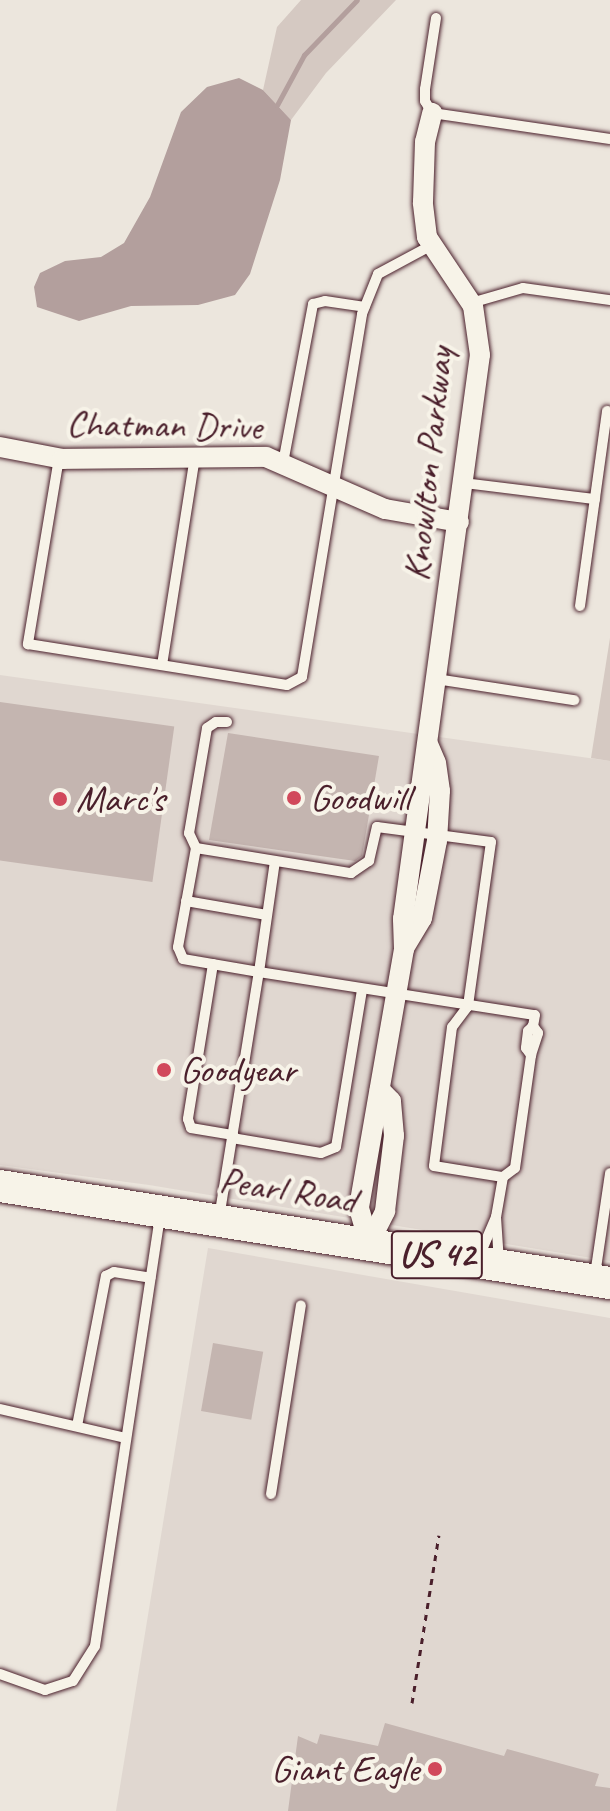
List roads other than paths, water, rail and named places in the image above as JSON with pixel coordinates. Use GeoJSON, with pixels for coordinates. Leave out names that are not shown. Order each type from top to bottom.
{"type":"FeatureCollection","features":[{"type":"Feature","properties":{"kind":"main road","name":"Pearl Road"},"geometry":{"type":"LineString","coordinates":[[0,1186],[602,1282]]}},
{"type":"Feature","properties":{"kind":"street","name":"Knowlton Parkway"},"geometry":{"type":"LineString","coordinates":[[369,1243],[385,1211],[394,1136],[391,1101],[380,1090],[404,949],[403,919],[480,355],[471,303],[427,237],[423,202],[425,142],[432,113]]}},
{"type":"Feature","properties":{"kind":"street","name":"Chatman Drive"},"geometry":{"type":"LineString","coordinates":[[0,447],[59,458],[266,457],[385,509],[459,522]]}},
{"type":"Feature","properties":{"kind":"street","name":"Knowlton Parkway"},"geometry":{"type":"LineString","coordinates":[[404,949],[422,918],[438,835],[436,763],[427,741]]}},
{"type":"Feature","properties":{"kind":"lane"},"geometry":{"type":"LineString","coordinates":[[436,18],[425,89],[425,101],[432,113],[610,139]]}},
{"type":"Feature","properties":{"kind":"lane"},"geometry":{"type":"LineString","coordinates":[[59,458],[28,644],[287,685],[302,677],[365,307],[378,274],[432,245]]}},
{"type":"Feature","properties":{"kind":"lane"},"geometry":{"type":"LineString","coordinates":[[471,303],[523,288],[610,300]]}},
{"type":"Feature","properties":{"kind":"lane"},"geometry":{"type":"LineString","coordinates":[[283,463],[313,304],[325,301],[365,307]]}},
{"type":"Feature","properties":{"kind":"lane"},"geometry":{"type":"LineString","coordinates":[[580,606],[607,411]]}},
{"type":"Feature","properties":{"kind":"lane"},"geometry":{"type":"LineString","coordinates":[[162,665],[195,457]]}},
{"type":"Feature","properties":{"kind":"lane"},"geometry":{"type":"LineString","coordinates":[[464,483],[595,499]]}},
{"type":"Feature","properties":{"kind":"lane"},"geometry":{"type":"LineString","coordinates":[[436,679],[574,700]]}},
{"type":"Feature","properties":{"kind":"lane"},"geometry":{"type":"LineString","coordinates":[[227,722],[216,722],[207,728],[189,833],[196,848],[178,947],[183,959],[396,996],[535,1015],[533,1026],[528,1031],[526,1048],[531,1055],[515,1168],[503,1177],[488,1263]]}},
{"type":"Feature","properties":{"kind":"lane"},"geometry":{"type":"LineString","coordinates":[[196,848],[351,873],[369,861],[377,827],[491,842],[468,1006],[452,1027],[434,1166],[503,1177]]}},
{"type":"Feature","properties":{"kind":"lane"},"geometry":{"type":"LineString","coordinates":[[219,1220],[275,861]]}},
{"type":"Feature","properties":{"kind":"lane"},"geometry":{"type":"LineString","coordinates":[[186,901],[267,915]]}},
{"type":"Feature","properties":{"kind":"lane"},"geometry":{"type":"LineString","coordinates":[[213,964],[188,1119],[191,1128],[321,1153],[336,1147],[362,990]]}},
{"type":"Feature","properties":{"kind":"lane"},"geometry":{"type":"LineString","coordinates":[[602,1282],[610,1173]]}},
{"type":"Feature","properties":{"kind":"lane"},"geometry":{"type":"LineString","coordinates":[[0,1674],[45,1690],[73,1681],[95,1646],[161,1211]]}},
{"type":"Feature","properties":{"kind":"lane"},"geometry":{"type":"LineString","coordinates":[[488,1263],[496,1217]]}},
{"type":"Feature","properties":{"kind":"lane"},"geometry":{"type":"LineString","coordinates":[[77,1426],[106,1276],[114,1272],[151,1278]]}},
{"type":"Feature","properties":{"kind":"lane"},"geometry":{"type":"LineString","coordinates":[[271,1494],[301,1305]]}},
{"type":"Feature","properties":{"kind":"lane"},"geometry":{"type":"LineString","coordinates":[[0,1409],[126,1438]]}},
{"type":"Feature","properties":{"kind":"waterway"},"geometry":{"type":"LineString","coordinates":[[277,105],[304,55],[357,0]]}},
{"type":"Feature","properties":{"kind":"place","name":"Goodwill"},"geometry":{"type":"Point","coordinates":[294,798]}},
{"type":"Feature","properties":{"kind":"place","name":"Marc's"},"geometry":{"type":"Point","coordinates":[60,799]}},
{"type":"Feature","properties":{"kind":"place","name":"Goodyear"},"geometry":{"type":"Point","coordinates":[164,1070]}},
{"type":"Feature","properties":{"kind":"place","name":"Giant Eagle"},"geometry":{"type":"Point","coordinates":[435,1769]}}]}
